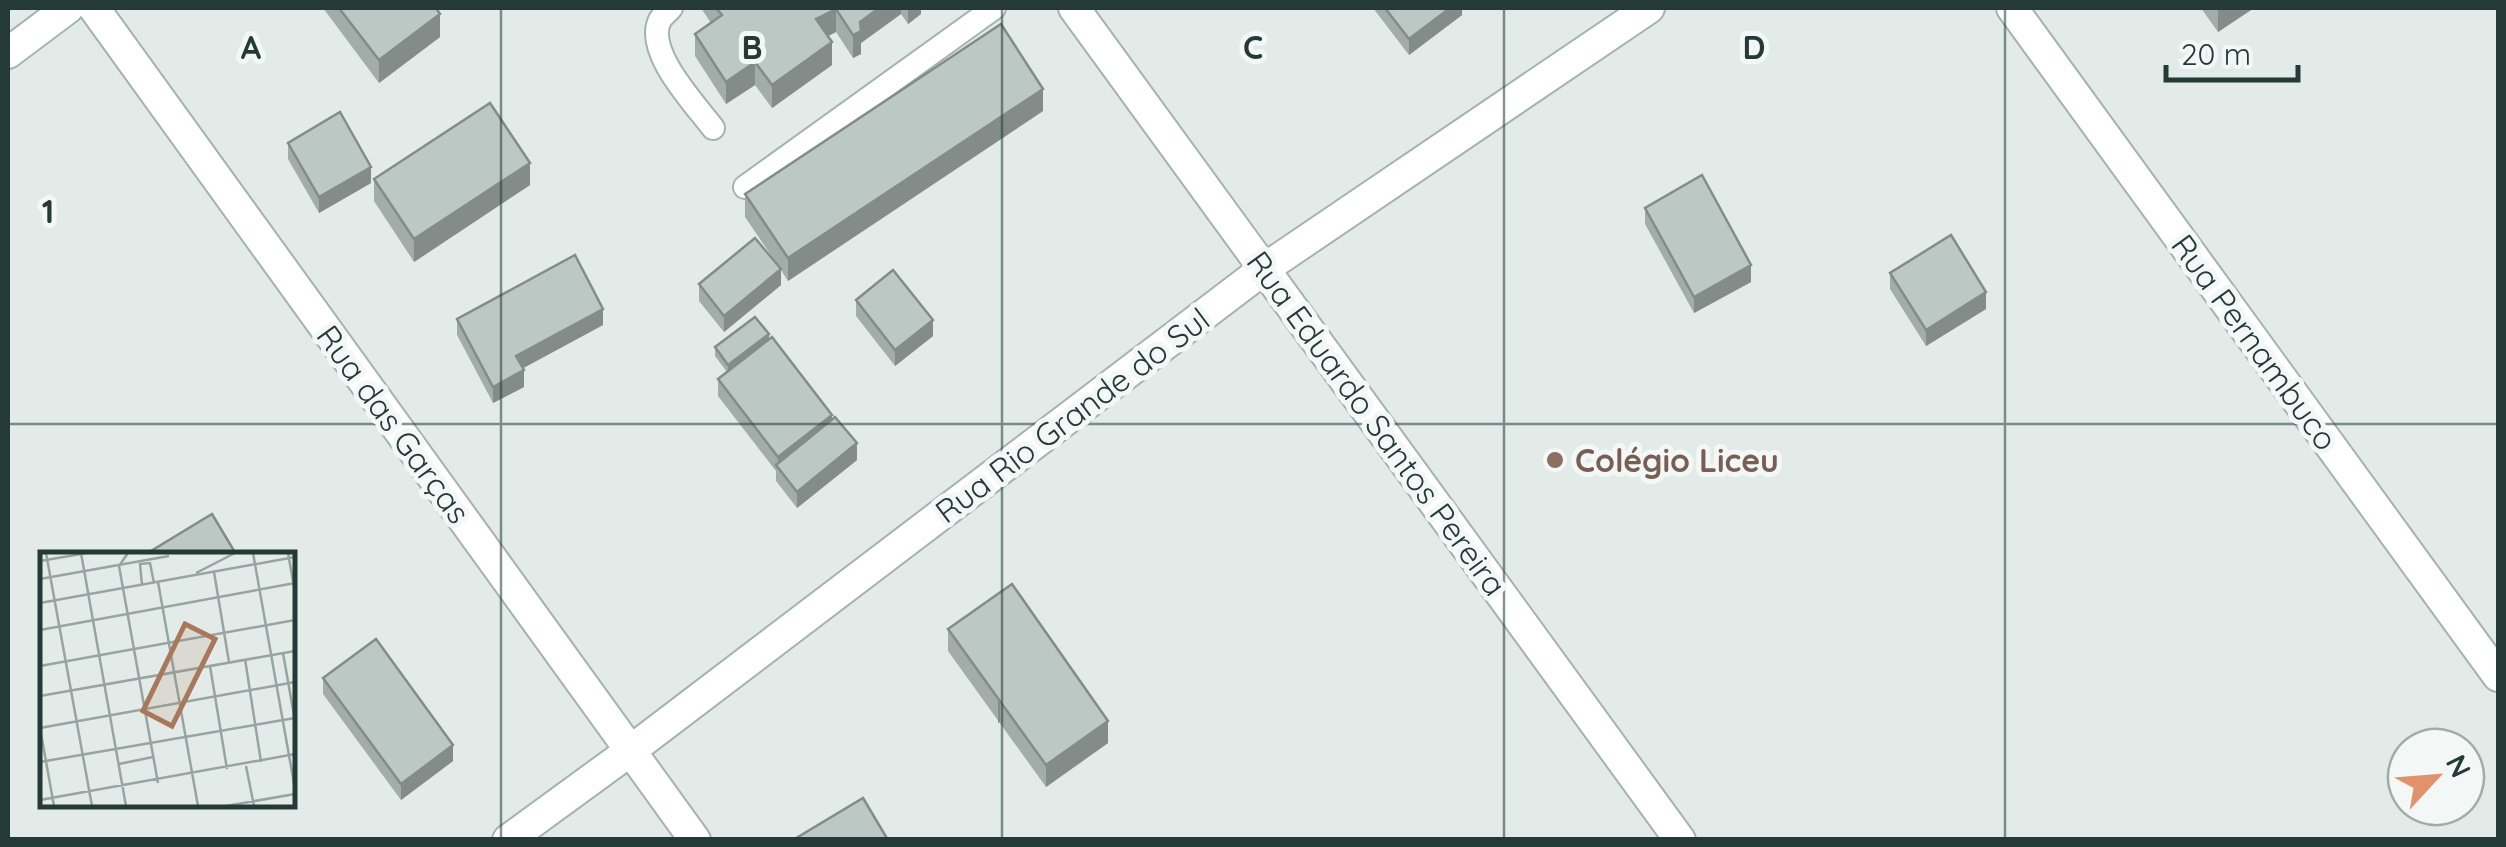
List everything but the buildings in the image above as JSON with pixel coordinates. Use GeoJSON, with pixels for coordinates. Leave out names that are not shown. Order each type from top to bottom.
{"type":"FeatureCollection","features":[{"type":"Feature","properties":{"kind":"street"},"geometry":{"type":"LineString","coordinates":[[8,53],[68,8]]}},
{"type":"Feature","properties":{"kind":"street","name":"Rua das Garças"},"geometry":{"type":"LineString","coordinates":[[94,8],[695,840]]}},
{"type":"Feature","properties":{"kind":"street","name":"Rua Eduardo Santos Pereira"},"geometry":{"type":"LineString","coordinates":[[1074,8],[1680,840]]}},
{"type":"Feature","properties":{"kind":"street","name":"Rua Rio Grande do Sul"},"geometry":{"type":"LineString","coordinates":[[508,840],[1264,268],[1648,8]]}},
{"type":"Feature","properties":{"kind":"street","name":"Rua Pernambuco"},"geometry":{"type":"LineString","coordinates":[[2012,8],[2498,676]]}},
{"type":"Feature","properties":{"kind":"lane"},"geometry":{"type":"LineString","coordinates":[[671,8],[659,22],[657,43],[670,71],[712,128]]}},
{"type":"Feature","properties":{"kind":"lane"},"geometry":{"type":"LineString","coordinates":[[746,187],[994,8]]}},
{"type":"Feature","properties":{"kind":"place","name":"Colégio Liceu"},"geometry":{"type":"Point","coordinates":[1555,460]}}]}
